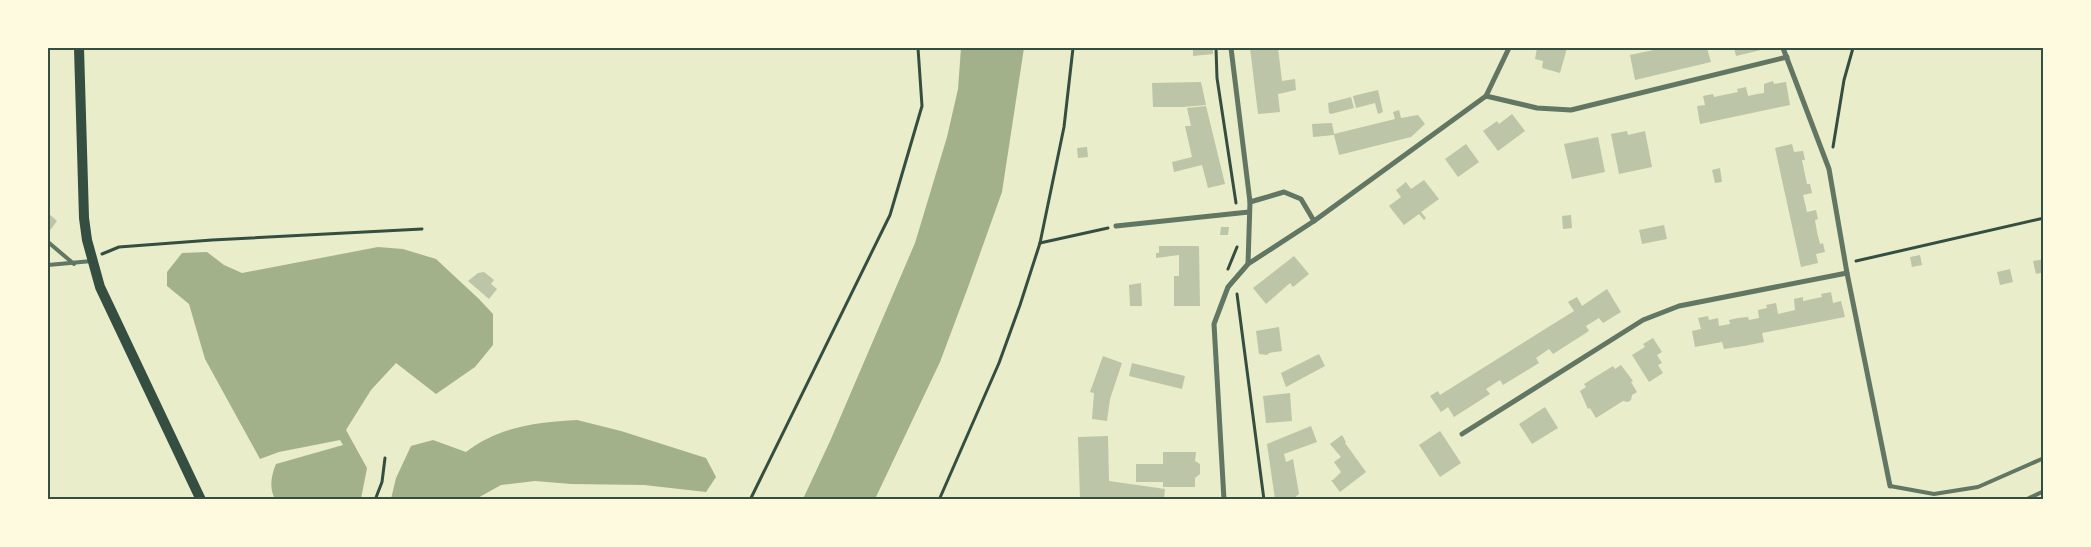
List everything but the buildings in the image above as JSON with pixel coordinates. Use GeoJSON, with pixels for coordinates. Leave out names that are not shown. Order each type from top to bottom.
{"type":"FeatureCollection","features":[{"type":"Feature","properties":{"kind":"main road"},"geometry":{"type":"LineString","coordinates":[[79,48],[84,218],[92,261],[100,287],[201,500]]}},
{"type":"Feature","properties":{"kind":"street"},"geometry":{"type":"LineString","coordinates":[[1231,48],[1250,202],[1248,264]]}},
{"type":"Feature","properties":{"kind":"street"},"geometry":{"type":"LineString","coordinates":[[1224,500],[1214,324],[1228,287],[1248,264],[1314,221],[1486,96],[1509,48]]}},
{"type":"Feature","properties":{"kind":"street"},"geometry":{"type":"LineString","coordinates":[[1783,48],[1829,169],[1845,264],[1890,486]]}},
{"type":"Feature","properties":{"kind":"street"},"geometry":{"type":"LineString","coordinates":[[1486,96],[1537,108],[1571,110],[1787,57]]}},
{"type":"Feature","properties":{"kind":"street"},"geometry":{"type":"LineString","coordinates":[[1250,202],[1284,192],[1301,199],[1314,221]]}},
{"type":"Feature","properties":{"kind":"street"},"geometry":{"type":"LineString","coordinates":[[1116,226],[1249,212]]}},
{"type":"Feature","properties":{"kind":"street"},"geometry":{"type":"LineString","coordinates":[[1462,434],[1643,320],[1678,306],[1847,273]]}},
{"type":"Feature","properties":{"kind":"lane"},"geometry":{"type":"LineString","coordinates":[[48,242],[74,264]]}},
{"type":"Feature","properties":{"kind":"lane"},"geometry":{"type":"LineString","coordinates":[[48,265],[92,261]]}},
{"type":"Feature","properties":{"kind":"lane"},"geometry":{"type":"LineString","coordinates":[[1890,486],[1934,494],[1978,487],[2044,458]]}},
{"type":"Feature","properties":{"kind":"lane"},"geometry":{"type":"LineString","coordinates":[[2025,500],[2044,491]]}},
{"type":"Feature","properties":{"kind":"path"},"geometry":{"type":"LineString","coordinates":[[750,500],[890,215],[922,106],[918,48]]}},
{"type":"Feature","properties":{"kind":"path"},"geometry":{"type":"LineString","coordinates":[[940,500],[999,363],[1040,243],[1064,127],[1073,48]]}},
{"type":"Feature","properties":{"kind":"path"},"geometry":{"type":"LineString","coordinates":[[1216,48],[1217,78],[1238,213]]}},
{"type":"Feature","properties":{"kind":"path"},"geometry":{"type":"LineString","coordinates":[[1829,169],[1844,80],[1854,48]]}},
{"type":"Feature","properties":{"kind":"path"},"geometry":{"type":"LineString","coordinates":[[1845,264],[2044,218]]}},
{"type":"Feature","properties":{"kind":"path"},"geometry":{"type":"LineString","coordinates":[[1040,243],[1116,226]]}},
{"type":"Feature","properties":{"kind":"path"},"geometry":{"type":"LineString","coordinates":[[92,261],[109,250],[119,247],[422,229]]}},
{"type":"Feature","properties":{"kind":"path"},"geometry":{"type":"LineString","coordinates":[[1226,274],[1238,245]]}},
{"type":"Feature","properties":{"kind":"path"},"geometry":{"type":"LineString","coordinates":[[1235,279],[1264,500]]}},
{"type":"Feature","properties":{"kind":"path"},"geometry":{"type":"LineString","coordinates":[[375,500],[382,482],[385,458]]}},
{"type":"Feature","properties":{"kind":"shaded area"},"geometry":{"type":"Polygon","coordinates":[[[961,48],[1024,48],[1002,192],[940,362],[875,499],[803,499],[831,439],[915,243],[947,137],[958,89],[961,48]]]}},
{"type":"Feature","properties":{"kind":"shaded area"},"geometry":{"type":"Polygon","coordinates":[[[378,247],[403,249],[436,259],[493,314],[493,345],[475,367],[436,394],[396,363],[371,390],[346,430],[367,468],[361,499],[275,499],[271,482],[276,464],[343,445],[340,440],[279,452],[260,459],[205,359],[189,304],[167,286],[167,272],[182,253],[207,252],[224,265],[242,273],[378,247]]]}},
{"type":"Feature","properties":{"kind":"shaded area"},"geometry":{"type":"Polygon","coordinates":[[[577,420],[621,431],[706,458],[716,477],[706,492],[644,485],[571,484],[535,481],[501,485],[476,499],[391,499],[396,478],[411,446],[433,440],[466,452],[491,437],[518,427],[547,422],[577,420]]]}}]}
